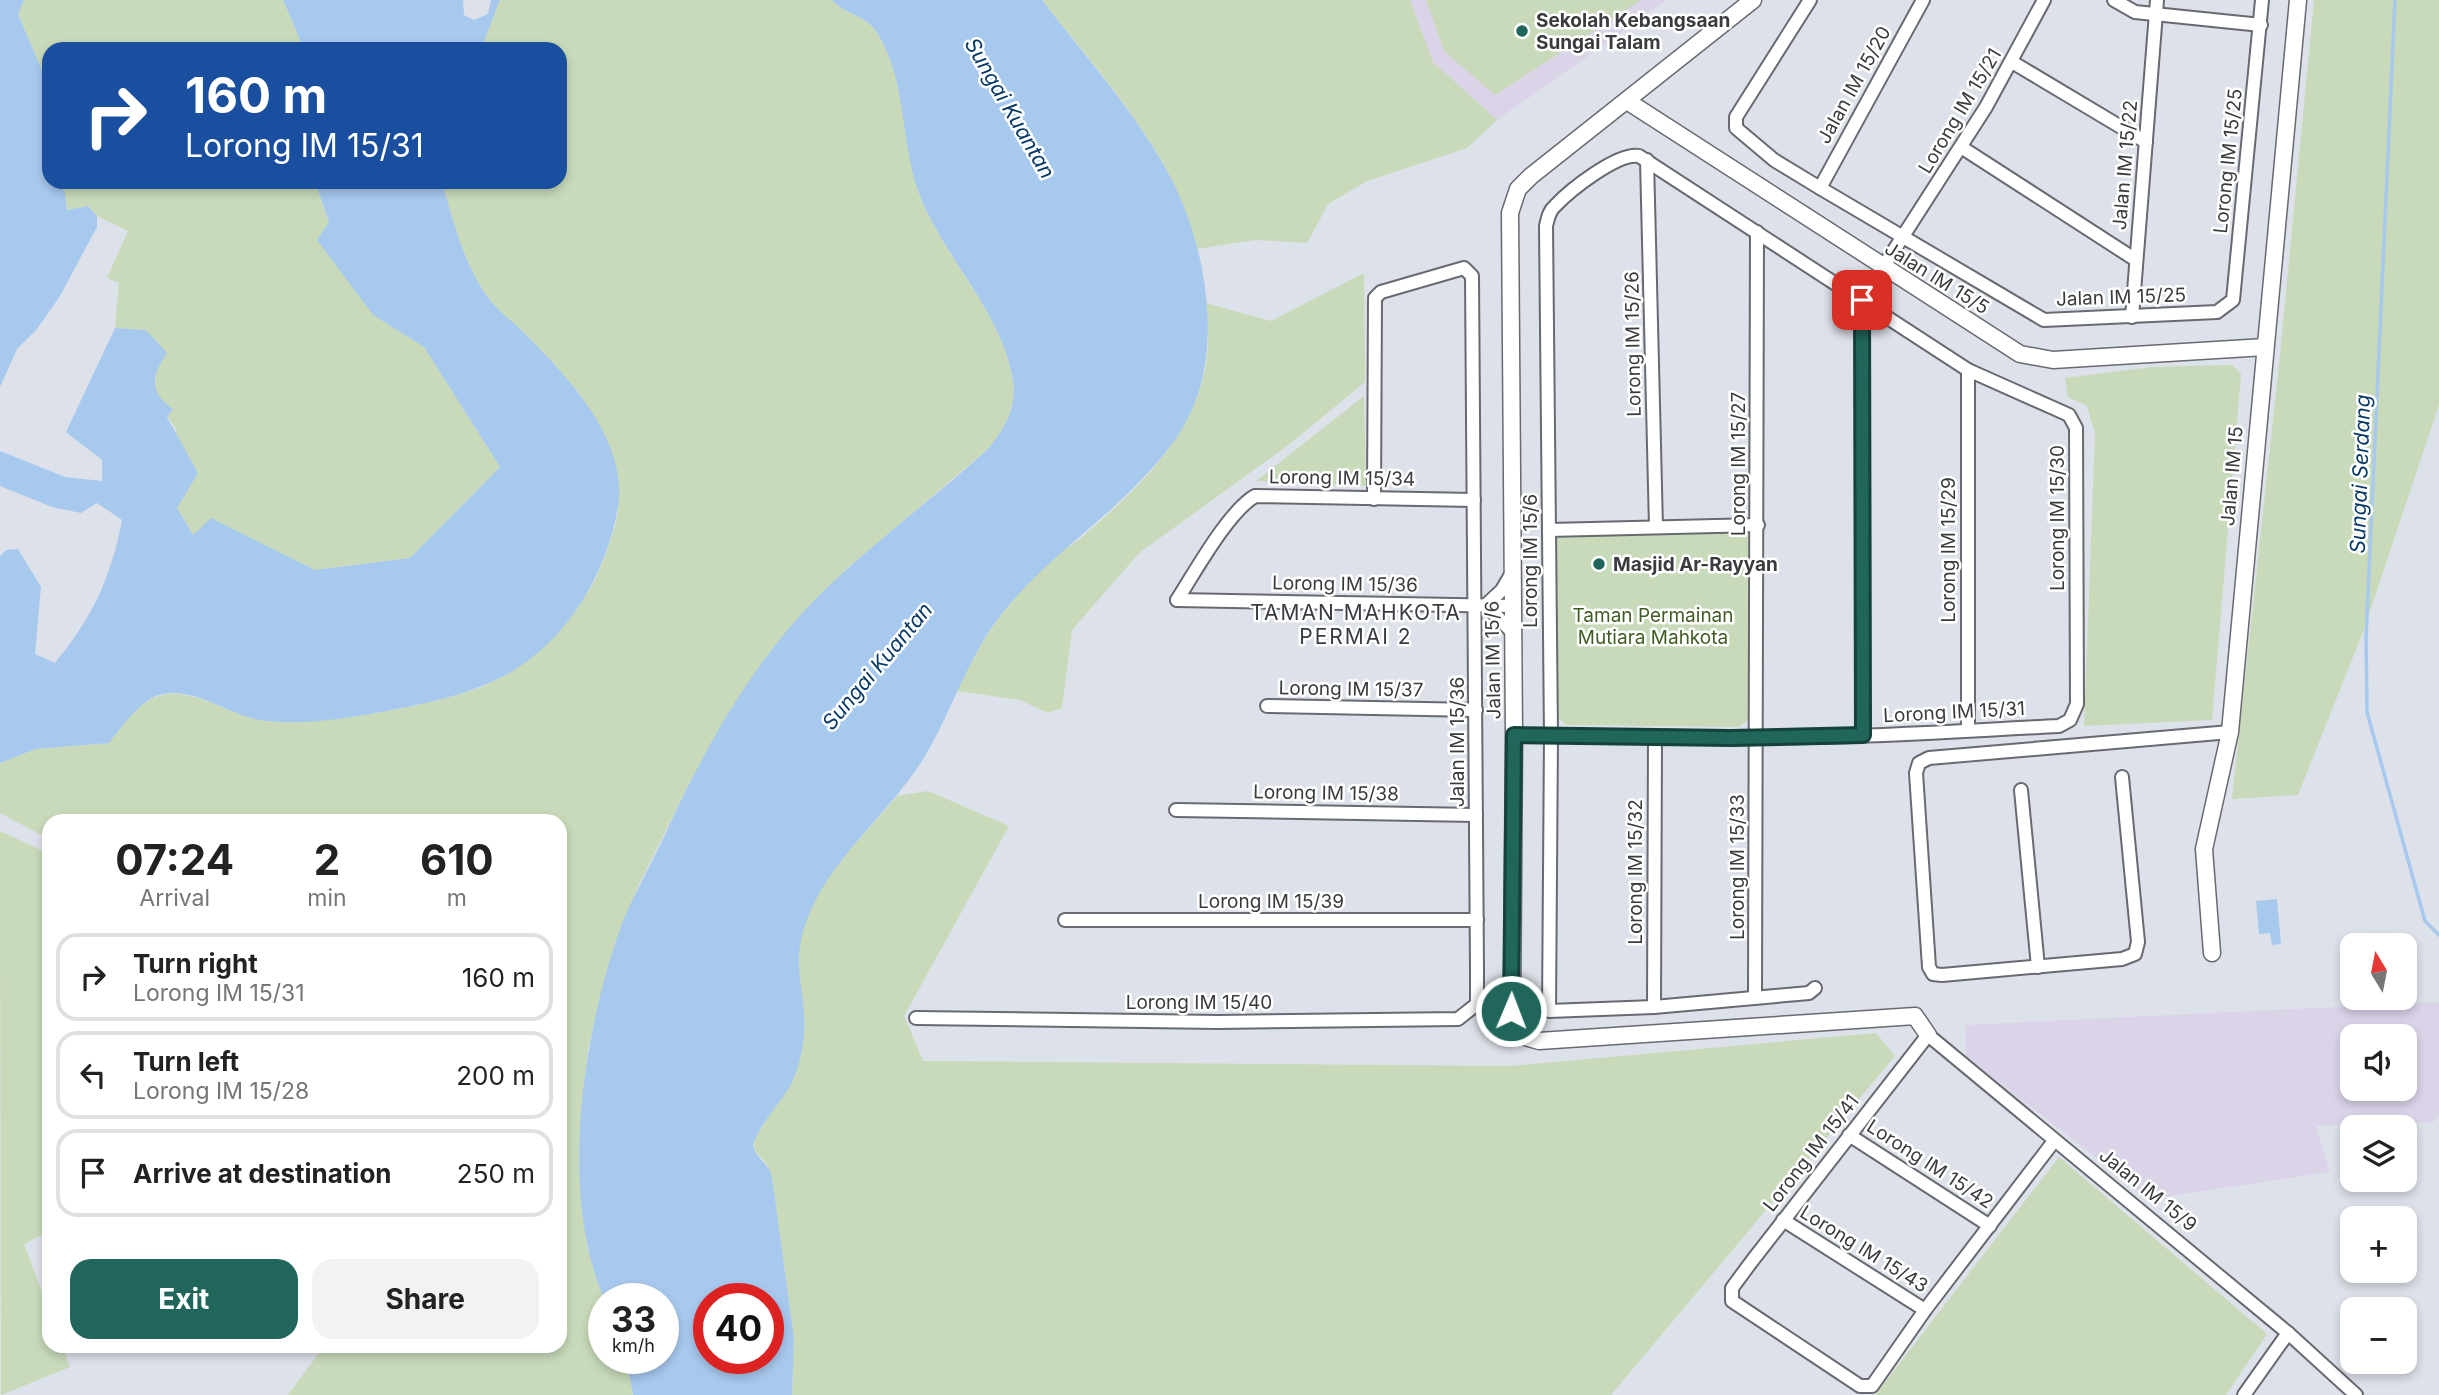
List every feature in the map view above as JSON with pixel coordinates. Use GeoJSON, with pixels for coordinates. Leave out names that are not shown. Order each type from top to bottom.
{"type":"FeatureCollection","features":[{"type":"Feature","properties":{"kind":"street"},"geometry":{"type":"LineString","coordinates":[[1728,23],[1746,0]]}},
{"type":"Feature","properties":{"kind":"street","name":"Jalan IM 15/6"},"geometry":{"type":"LineString","coordinates":[[1754,0],[1531,176],[1518,189],[1510,213],[1514,735],[1511,1011],[1514,1026],[1522,1036],[1539,1041],[1915,1016]]}},
{"type":"Feature","properties":{"kind":"street","name":"Jalan IM 15/25"},"geometry":{"type":"LineString","coordinates":[[1810,0],[1736,117],[1736,128],[1774,160],[2043,320],[2217,312],[2232,300]]}},
{"type":"Feature","properties":{"kind":"street","name":"Jalan IM 15/20"},"geometry":{"type":"LineString","coordinates":[[1820,188],[1923,0]]}},
{"type":"Feature","properties":{"kind":"street","name":"Lorong IM 15/21"},"geometry":{"type":"LineString","coordinates":[[1862,300],[1961,147],[2012,62],[2044,0]]}},
{"type":"Feature","properties":{"kind":"street"},"geometry":{"type":"LineString","coordinates":[[2114,0],[2156,15],[2261,24]]}},
{"type":"Feature","properties":{"kind":"street","name":"Jalan IM 15/22"},"geometry":{"type":"LineString","coordinates":[[2132,317],[2157,0]]}},
{"type":"Feature","properties":{"kind":"street","name":"Lorong IM 15/25"},"geometry":{"type":"LineString","coordinates":[[2232,300],[2262,0]]}},
{"type":"Feature","properties":{"kind":"street","name":"Jalan IM 15"},"geometry":{"type":"LineString","coordinates":[[2212,953],[2204,849],[2230,732],[2298,0]]}},
{"type":"Feature","properties":{"kind":"street"},"geometry":{"type":"LineString","coordinates":[[2012,62],[2146,142]]}},
{"type":"Feature","properties":{"kind":"street","name":"Jalan IM 15/5"},"geometry":{"type":"LineString","coordinates":[[1626,102],[1883,269],[2020,354],[2039,360],[2265,347]]}},
{"type":"Feature","properties":{"kind":"street"},"geometry":{"type":"LineString","coordinates":[[1961,147],[2136,260]]}},
{"type":"Feature","properties":{"kind":"street","name":"Lorong IM 15/30"},"geometry":{"type":"LineString","coordinates":[[1631,154],[1647,160],[1968,370],[2069,415],[2076,428],[2077,704],[2070,720],[2059,726]]}},
{"type":"Feature","properties":{"kind":"street","name":"Lorong IM 15/6"},"geometry":{"type":"LineString","coordinates":[[1631,154],[1600,171],[1556,204],[1549,213],[1546,226],[1551,736],[1549,1010],[1654,1007]]}},
{"type":"Feature","properties":{"kind":"street","name":"Lorong IM 15/26"},"geometry":{"type":"LineString","coordinates":[[1647,160],[1656,527]]}},
{"type":"Feature","properties":{"kind":"street","name":"Lorong IM 15/27"},"geometry":{"type":"LineString","coordinates":[[1756,738],[1757,232]]}},
{"type":"Feature","properties":{"kind":"street","name":"Jalan IM 15/36"},"geometry":{"type":"LineString","coordinates":[[1374,499],[1375,298],[1381,292],[1464,268],[1470,271],[1474,500],[1480,605],[1476,710],[1477,1004]]}},
{"type":"Feature","properties":{"kind":"street"},"geometry":{"type":"LineString","coordinates":[[1862,300],[1863,735]]}},
{"type":"Feature","properties":{"kind":"street","name":"Lorong IM 15/29"},"geometry":{"type":"LineString","coordinates":[[1968,370],[1968,730]]}},
{"type":"Feature","properties":{"kind":"street","name":"Lorong IM 15/34"},"geometry":{"type":"LineString","coordinates":[[1177,600],[1213,545],[1246,502],[1255,496],[1474,500]]}},
{"type":"Feature","properties":{"kind":"street"},"geometry":{"type":"LineString","coordinates":[[1549,530],[1758,525]]}},
{"type":"Feature","properties":{"kind":"street"},"geometry":{"type":"LineString","coordinates":[[1513,571],[1502,590],[1480,605],[1513,633]]}},
{"type":"Feature","properties":{"kind":"street","name":"Lorong IM 15/36"},"geometry":{"type":"LineString","coordinates":[[1177,600],[1513,606]]}},
{"type":"Feature","properties":{"kind":"street","name":"Lorong IM 15/37"},"geometry":{"type":"LineString","coordinates":[[1267,706],[1476,710]]}},
{"type":"Feature","properties":{"kind":"street","name":"Lorong IM 15/31"},"geometry":{"type":"LineString","coordinates":[[1514,735],[1756,738],[2059,726]]}},
{"type":"Feature","properties":{"kind":"street"},"geometry":{"type":"LineString","coordinates":[[2122,776],[2138,948],[2135,954],[2122,959],[1933,974],[1929,967],[1916,773],[1919,763],[1929,758],[2230,732]]}},
{"type":"Feature","properties":{"kind":"street","name":"Lorong IM 15/32"},"geometry":{"type":"LineString","coordinates":[[1654,1007],[1655,737]]}},
{"type":"Feature","properties":{"kind":"street","name":"Lorong IM 15/33"},"geometry":{"type":"LineString","coordinates":[[1755,997],[1756,738]]}},
{"type":"Feature","properties":{"kind":"street"},"geometry":{"type":"LineString","coordinates":[[2021,790],[2038,967]]}},
{"type":"Feature","properties":{"kind":"street","name":"Lorong IM 15/38"},"geometry":{"type":"LineString","coordinates":[[1175,810],[1476,815]]}},
{"type":"Feature","properties":{"kind":"street","name":"Lorong IM 15/39"},"geometry":{"type":"LineString","coordinates":[[1065,920],[1477,920]]}},
{"type":"Feature","properties":{"kind":"street"},"geometry":{"type":"LineString","coordinates":[[1654,1007],[1809,993],[1815,988]]}},
{"type":"Feature","properties":{"kind":"street","name":"Lorong IM 15/40"},"geometry":{"type":"LineString","coordinates":[[916,1018],[1218,1022],[1458,1019],[1477,1004]]}},
{"type":"Feature","properties":{"kind":"street","name":"Jalan IM 15/9"},"geometry":{"type":"LineString","coordinates":[[1915,1016],[1928,1035],[2288,1333],[2356,1395]]}},
{"type":"Feature","properties":{"kind":"street","name":"Lorong IM 15/41"},"geometry":{"type":"LineString","coordinates":[[1925,1310],[1872,1386],[1866,1388],[1731,1298],[1732,1288],[1928,1035]]}},
{"type":"Feature","properties":{"kind":"street","name":"Lorong IM 15/42"},"geometry":{"type":"LineString","coordinates":[[1849,1135],[1990,1226]]}},
{"type":"Feature","properties":{"kind":"street"},"geometry":{"type":"LineString","coordinates":[[1925,1310],[2054,1141]]}},
{"type":"Feature","properties":{"kind":"street","name":"Lorong IM 15/43"},"geometry":{"type":"LineString","coordinates":[[1783,1220],[1925,1310]]}},
{"type":"Feature","properties":{"kind":"street"},"geometry":{"type":"LineString","coordinates":[[2244,1395],[2288,1333]]}},
{"type":"Feature","properties":{"kind":"shaded area","name":"Sekolah Kebangsaan Sungai Talam"},"geometry":{"type":"Polygon","coordinates":[[[1410,0],[1667,0],[1497,120],[1433,62],[1410,0]]]}},
{"type":"Feature","properties":{"kind":"shaded area"},"geometry":{"type":"Polygon","coordinates":[[[2439,1002],[2439,1115],[2433,1122],[2417,1123],[2417,1115],[2340,1115],[2340,1125],[2316,1126],[2330,1172],[2149,1199],[1966,1056],[1966,1025],[2340,1007],[2340,1010],[2417,1010],[2417,1003],[2439,1002]]]}},
{"type":"Feature","properties":{"kind":"green space"},"geometry":{"type":"Polygon","coordinates":[[[24,0],[283,0],[301,42],[42,42],[42,71],[18,14],[24,0]]]}},
{"type":"Feature","properties":{"kind":"green space"},"geometry":{"type":"Polygon","coordinates":[[[500,0],[832,0],[868,23],[878,34],[895,74],[910,159],[922,201],[998,333],[1013,381],[1013,400],[1005,425],[989,448],[843,572],[767,655],[691,780],[638,886],[607,969],[588,1049],[583,1099],[582,1199],[587,1247],[599,1283],[588,1283],[588,1374],[629,1374],[633,1395],[288,1395],[319,1353],[567,1353],[567,814],[42,814],[42,835],[0,813],[0,763],[36,749],[109,743],[141,706],[166,694],[193,697],[247,717],[282,722],[342,718],[440,700],[488,684],[557,624],[589,591],[608,547],[619,503],[617,476],[610,449],[584,400],[547,356],[486,295],[465,255],[444,189],[567,189],[567,42],[484,42],[500,0]]]}},
{"type":"Feature","properties":{"kind":"green space"},"geometry":{"type":"Polygon","coordinates":[[[1042,0],[1410,0],[1433,62],[1497,120],[1467,148],[1367,181],[1328,204],[1307,243],[1255,240],[1196,249],[1182,203],[1155,150],[1119,97],[1042,0]]]}},
{"type":"Feature","properties":{"kind":"green space","name":"Sekolah Kebangsaan Sungai Talam"},"geometry":{"type":"Polygon","coordinates":[[[1426,0],[1641,0],[1495,95],[1444,51],[1426,0]]]}},
{"type":"Feature","properties":{"kind":"green space"},"geometry":{"type":"Polygon","coordinates":[[[2314,0],[2439,0],[2439,405],[2363,632],[2298,795],[2232,799],[2280,355],[2314,0]]]}},
{"type":"Feature","properties":{"kind":"green space"},"geometry":{"type":"Polygon","coordinates":[[[62,189],[317,189],[329,222],[373,315],[424,347],[500,467],[410,558],[315,570],[211,519],[193,535],[177,508],[176,429],[167,416],[172,409],[159,399],[155,387],[156,369],[146,330],[115,328],[119,283],[107,278],[128,231],[97,216],[88,206],[67,210],[62,189]]]}},
{"type":"Feature","properties":{"kind":"green space"},"geometry":{"type":"Polygon","coordinates":[[[1364,273],[1365,382],[1287,446],[1139,553],[1072,630],[1062,708],[1048,713],[1020,700],[957,691],[984,640],[1018,593],[1049,561],[1083,536],[1126,497],[1166,452],[1182,428],[1195,402],[1204,374],[1208,345],[1205,303],[1271,321],[1364,273]]]}},
{"type":"Feature","properties":{"kind":"green space"},"geometry":{"type":"Polygon","coordinates":[[[2232,365],[2241,374],[2212,720],[2084,726],[2095,434],[2087,406],[2068,397],[2065,378],[2152,367],[2232,365]]]}},
{"type":"Feature","properties":{"kind":"green space"},"geometry":{"type":"Polygon","coordinates":[[[1364,396],[1366,486],[1256,481],[1364,396]]]}},
{"type":"Feature","properties":{"kind":"green space","name":"Taman Permainan Mutiara Mahkota"},"geometry":{"type":"Polygon","coordinates":[[[1758,525],[1748,720],[1739,727],[1566,725],[1558,718],[1549,530],[1758,525]]]}},
{"type":"Feature","properties":{"kind":"green space"},"geometry":{"type":"Polygon","coordinates":[[[928,791],[1009,826],[904,1016],[923,1061],[1510,1066],[1876,1033],[1895,1056],[1611,1395],[792,1395],[794,1338],[772,1177],[766,1163],[754,1150],[754,1141],[785,1091],[801,1051],[804,1011],[799,948],[807,915],[828,878],[897,796],[928,791]]]}},
{"type":"Feature","properties":{"kind":"green space"},"geometry":{"type":"Polygon","coordinates":[[[0,831],[42,851],[42,1235],[24,1244],[42,1292],[42,1353],[65,1353],[70,1367],[1,1395],[0,831]]]}},
{"type":"Feature","properties":{"kind":"green space"},"geometry":{"type":"Polygon","coordinates":[[[2059,1157],[2267,1334],[2226,1395],[1875,1395],[2059,1157]]]}},
{"type":"Feature","properties":{"kind":"water"},"geometry":{"type":"Polygon","coordinates":[[[0,0],[24,0],[18,14],[42,71],[42,189],[62,189],[67,210],[88,206],[97,216],[97,227],[60,296],[37,329],[17,349],[0,387],[0,0]]]}},
{"type":"Feature","properties":{"kind":"water"},"geometry":{"type":"Polygon","coordinates":[[[283,0],[463,0],[464,15],[474,20],[488,14],[491,0],[500,0],[484,42],[301,42],[283,0]]]}},
{"type":"Feature","properties":{"kind":"water","name":"Sungai Kuantan"},"geometry":{"type":"Polygon","coordinates":[[[832,0],[1042,0],[1107,82],[1153,146],[1178,194],[1189,220],[1204,277],[1208,336],[1205,364],[1195,402],[1175,440],[1134,488],[1046,567],[1006,609],[978,650],[936,737],[916,770],[829,877],[808,917],[800,950],[804,1037],[797,1070],[792,1083],[764,1123],[753,1145],[772,1177],[794,1338],[792,1395],[633,1395],[629,1374],[679,1374],[679,1283],[599,1283],[590,1256],[582,1210],[579,1162],[587,1063],[607,968],[621,926],[704,756],[737,699],[775,645],[841,574],[989,448],[1005,425],[1013,400],[1013,381],[1008,357],[999,334],[945,245],[922,201],[910,159],[895,74],[888,54],[878,34],[868,23],[832,0]]]}},
{"type":"Feature","properties":{"kind":"water"},"geometry":{"type":"Polygon","coordinates":[[[317,189],[444,189],[465,254],[486,295],[544,353],[593,413],[614,459],[619,483],[618,507],[602,562],[575,612],[558,634],[514,670],[489,683],[450,697],[352,717],[275,722],[247,717],[194,696],[167,693],[154,697],[141,706],[109,743],[36,749],[0,763],[0,556],[6,550],[18,549],[41,587],[35,654],[55,663],[80,630],[106,579],[122,520],[97,503],[81,513],[52,507],[0,486],[0,451],[65,477],[102,481],[102,460],[66,432],[115,328],[146,330],[167,353],[158,369],[156,390],[173,409],[167,417],[198,473],[177,508],[193,535],[211,518],[315,570],[410,558],[500,467],[424,347],[373,315],[317,240],[329,222],[317,189]]]}},
{"type":"Feature","properties":{"kind":"water"},"geometry":{"type":"Polygon","coordinates":[[[2277,899],[2281,944],[2272,945],[2270,933],[2259,934],[2256,901],[2277,899]]]}},
{"type":"Feature","properties":{"kind":"waterway","name":"Sungai Serdang"},"geometry":{"type":"LineString","coordinates":[[2395,0],[2366,638],[2367,712],[2425,921],[2439,935]]}},
{"type":"Feature","properties":{"kind":"place","name":"Sekolah Kebangsaan Sungai Talam"},"geometry":{"type":"Point","coordinates":[1522,31]}},
{"type":"Feature","properties":{"kind":"place","name":"Masjid Ar-Rayyan"},"geometry":{"type":"Point","coordinates":[1599,564]}},
{"type":"Feature","properties":{"kind":"district","name":"TAMAN MAHKOTA PERMAI 2"},"geometry":{"type":"Point","coordinates":[1356,624]}},
{"type":"Feature","properties":{"kind":"route"},"geometry":{"type":"LineString","coordinates":[[1511,1011],[1514,735],[1731,738],[1863,735],[1862,300]]}}]}
